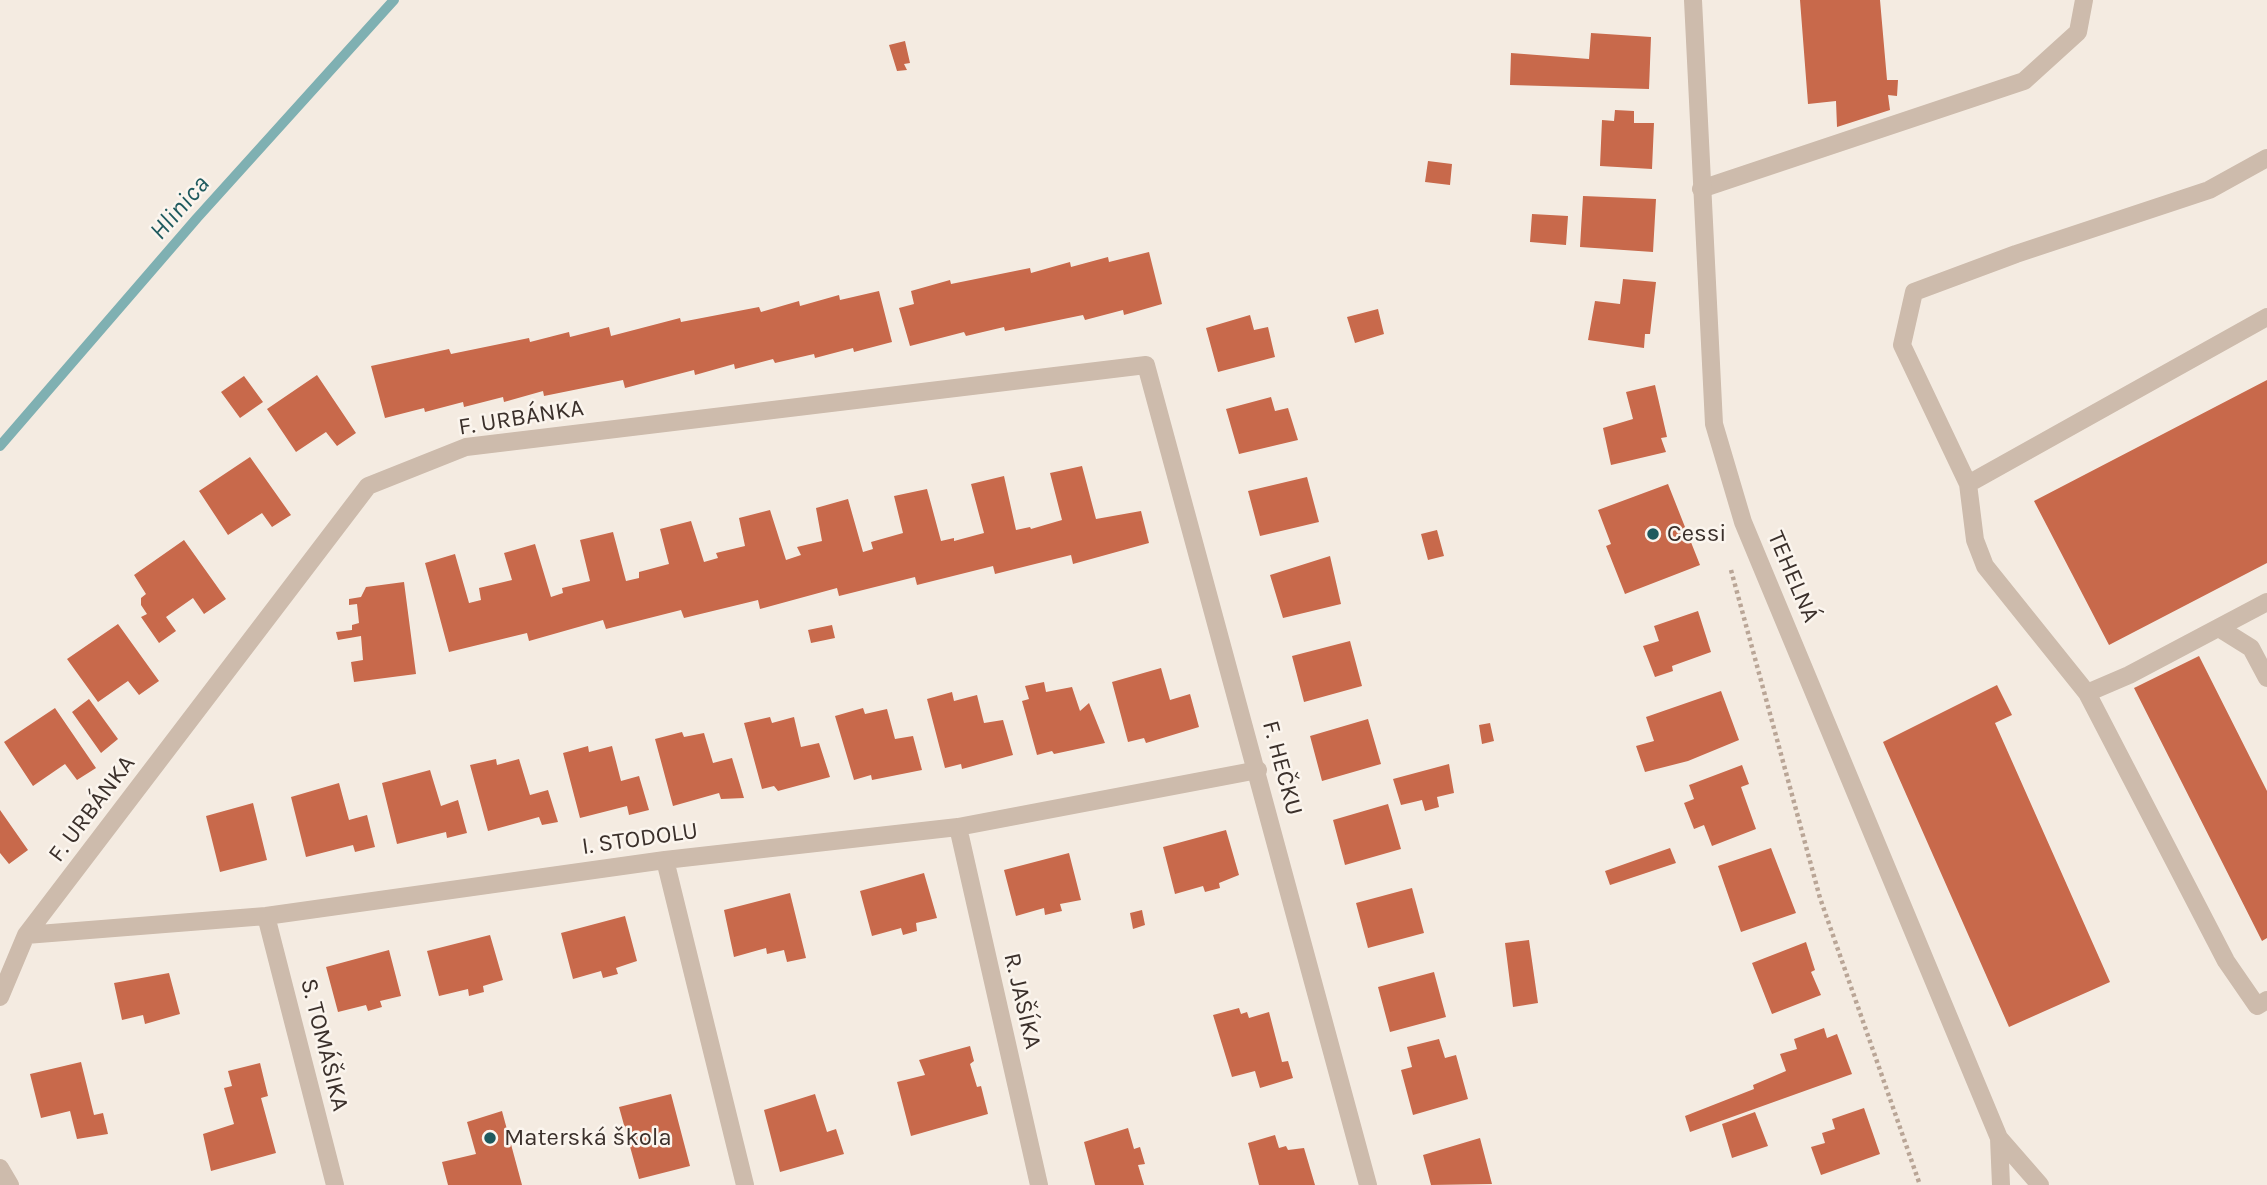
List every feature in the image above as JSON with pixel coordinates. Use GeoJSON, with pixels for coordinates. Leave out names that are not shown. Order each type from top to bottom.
{"type":"FeatureCollection","features":[{"type":"Feature","properties":{"kind":"street","name":"TEHELNÁ"},"geometry":{"type":"LineString","coordinates":[[1693,0],[1714,424],[1743,522],[1998,1138],[2001,1185]]}},
{"type":"Feature","properties":{"kind":"street"},"geometry":{"type":"LineString","coordinates":[[1701,189],[2024,81],[2078,32],[2084,0]]}},
{"type":"Feature","properties":{"kind":"street"},"geometry":{"type":"LineString","coordinates":[[2267,158],[2209,190],[2016,254],[1914,292],[1902,345],[1968,484],[1975,540],[1985,566],[2087,693],[2226,961],[2257,1006],[2267,1000]]}},
{"type":"Feature","properties":{"kind":"street"},"geometry":{"type":"LineString","coordinates":[[1968,484],[2267,317]]}},
{"type":"Feature","properties":{"kind":"street","name":"F. HEČKU"},"geometry":{"type":"LineString","coordinates":[[1146,365],[1258,770],[1368,1185]]}},
{"type":"Feature","properties":{"kind":"street","name":"F. URBÁNKA"},"geometry":{"type":"LineString","coordinates":[[0,997],[26,935],[368,486],[466,447],[1146,365]]}},
{"type":"Feature","properties":{"kind":"street"},"geometry":{"type":"LineString","coordinates":[[2087,693],[2267,602]]}},
{"type":"Feature","properties":{"kind":"street"},"geometry":{"type":"LineString","coordinates":[[2219,628],[2251,648],[2267,678]]}},
{"type":"Feature","properties":{"kind":"street","name":"I. STODOLU"},"geometry":{"type":"LineString","coordinates":[[26,935],[266,916],[665,860],[958,827],[1258,770]]}},
{"type":"Feature","properties":{"kind":"street","name":"R. JAŠÍKA"},"geometry":{"type":"LineString","coordinates":[[958,827],[1039,1185]]}},
{"type":"Feature","properties":{"kind":"street"},"geometry":{"type":"LineString","coordinates":[[665,860],[745,1185]]}},
{"type":"Feature","properties":{"kind":"street","name":"S. TOMÁŠIKA"},"geometry":{"type":"LineString","coordinates":[[266,916],[335,1185]]}},
{"type":"Feature","properties":{"kind":"street","name":"TEHELNÁ"},"geometry":{"type":"LineString","coordinates":[[1998,1138],[2040,1185]]}},
{"type":"Feature","properties":{"kind":"street"},"geometry":{"type":"LineString","coordinates":[[0,1168],[10,1185]]}},
{"type":"Feature","properties":{"kind":"building"},"geometry":{"type":"Polygon","coordinates":[[[1800,0],[1880,0],[1887,80],[1898,80],[1897,96],[1888,95],[1890,110],[1837,127],[1836,101],[1808,104],[1800,0]]]}},
{"type":"Feature","properties":{"kind":"building"},"geometry":{"type":"Polygon","coordinates":[[[1591,33],[1651,37],[1649,89],[1510,85],[1511,53],[1589,59],[1591,33]]]}},
{"type":"Feature","properties":{"kind":"building"},"geometry":{"type":"Polygon","coordinates":[[[905,41],[910,63],[904,64],[907,70],[897,71],[889,45],[905,41]]]}},
{"type":"Feature","properties":{"kind":"building"},"geometry":{"type":"Polygon","coordinates":[[[1615,110],[1634,111],[1634,123],[1654,123],[1652,169],[1600,166],[1602,120],[1614,121],[1615,110]]]}},
{"type":"Feature","properties":{"kind":"building"},"geometry":{"type":"Polygon","coordinates":[[[1428,161],[1452,164],[1450,185],[1425,182],[1428,161]]]}},
{"type":"Feature","properties":{"kind":"building"},"geometry":{"type":"Polygon","coordinates":[[[1583,196],[1656,199],[1653,252],[1580,247],[1583,196]]]}},
{"type":"Feature","properties":{"kind":"building"},"geometry":{"type":"Polygon","coordinates":[[[1532,214],[1568,216],[1566,245],[1530,242],[1532,214]]]}},
{"type":"Feature","properties":{"kind":"building"},"geometry":{"type":"Polygon","coordinates":[[[1149,252],[1162,304],[1124,315],[1123,310],[1085,320],[1083,315],[1005,331],[1004,327],[966,336],[964,332],[910,346],[899,308],[914,304],[911,291],[950,280],[951,284],[1030,268],[1031,273],[1070,262],[1071,267],[1108,257],[1109,262],[1149,252]]]}},
{"type":"Feature","properties":{"kind":"building"},"geometry":{"type":"Polygon","coordinates":[[[1623,279],[1656,282],[1650,334],[1645,334],[1644,348],[1588,340],[1595,301],[1620,304],[1623,279]]]}},
{"type":"Feature","properties":{"kind":"building"},"geometry":{"type":"Polygon","coordinates":[[[879,291],[892,342],[815,358],[814,354],[775,363],[773,359],[735,369],[734,364],[695,375],[694,370],[625,388],[623,380],[544,396],[543,391],[504,402],[503,397],[464,407],[463,402],[425,412],[424,408],[385,418],[371,366],[449,349],[451,354],[529,338],[530,342],[569,332],[570,337],[609,327],[611,336],[680,318],[681,322],[759,307],[761,312],[799,301],[800,306],[839,295],[840,300],[879,291]]]}},
{"type":"Feature","properties":{"kind":"building"},"geometry":{"type":"Polygon","coordinates":[[[1378,309],[1384,334],[1355,343],[1347,317],[1378,309]]]}},
{"type":"Feature","properties":{"kind":"building"},"geometry":{"type":"Polygon","coordinates":[[[1250,315],[1254,330],[1268,327],[1275,357],[1218,372],[1206,328],[1250,315]]]}},
{"type":"Feature","properties":{"kind":"building"},"geometry":{"type":"Polygon","coordinates":[[[317,375],[356,433],[337,446],[326,432],[296,452],[267,409],[317,375]]]}},
{"type":"Feature","properties":{"kind":"building"},"geometry":{"type":"Polygon","coordinates":[[[244,376],[263,402],[240,418],[221,392],[244,376]]]}},
{"type":"Feature","properties":{"kind":"building"},"geometry":{"type":"Polygon","coordinates":[[[2267,380],[2267,563],[2109,645],[2034,501],[2267,380]]]}},
{"type":"Feature","properties":{"kind":"building"},"geometry":{"type":"Polygon","coordinates":[[[1655,385],[1667,437],[1661,438],[1666,452],[1611,465],[1603,428],[1633,419],[1626,392],[1655,385]]]}},
{"type":"Feature","properties":{"kind":"building"},"geometry":{"type":"Polygon","coordinates":[[[1271,397],[1275,411],[1288,408],[1298,440],[1239,454],[1226,409],[1271,397]]]}},
{"type":"Feature","properties":{"kind":"building"},"geometry":{"type":"Polygon","coordinates":[[[250,457],[291,515],[272,527],[262,513],[228,535],[199,491],[250,457]]]}},
{"type":"Feature","properties":{"kind":"building"},"geometry":{"type":"Polygon","coordinates":[[[1082,466],[1096,519],[1141,511],[1149,543],[1073,564],[1071,555],[995,574],[993,566],[917,585],[915,577],[839,596],[837,588],[760,609],[758,600],[684,618],[681,610],[606,629],[603,620],[529,641],[527,633],[449,652],[425,563],[455,554],[469,603],[481,600],[479,588],[512,580],[504,553],[535,544],[551,597],[563,593],[562,588],[590,581],[580,540],[613,532],[626,581],[639,578],[639,572],[669,564],[660,529],[691,521],[704,562],[718,558],[716,553],[745,546],[739,518],[770,510],[786,560],[801,555],[797,547],[822,541],[816,508],[848,499],[863,552],[873,549],[871,542],[903,533],[894,496],[927,489],[941,541],[954,538],[954,541],[984,533],[971,484],[1004,476],[1016,530],[1031,529],[1062,520],[1050,473],[1082,466]]]}},
{"type":"Feature","properties":{"kind":"building"},"geometry":{"type":"Polygon","coordinates":[[[1307,477],[1319,522],[1260,536],[1248,491],[1307,477]]]}},
{"type":"Feature","properties":{"kind":"building"},"geometry":{"type":"Polygon","coordinates":[[[1668,484],[1700,565],[1625,594],[1606,546],[1611,544],[1598,510],[1668,484]]]}},
{"type":"Feature","properties":{"kind":"building"},"geometry":{"type":"Polygon","coordinates":[[[1437,530],[1444,556],[1428,560],[1421,534],[1437,530]]]}},
{"type":"Feature","properties":{"kind":"building"},"geometry":{"type":"Polygon","coordinates":[[[184,540],[226,599],[204,614],[193,598],[166,617],[176,631],[159,643],[141,617],[147,614],[141,605],[141,598],[146,594],[134,575],[184,540]]]}},
{"type":"Feature","properties":{"kind":"building"},"geometry":{"type":"Polygon","coordinates":[[[1330,556],[1341,604],[1283,618],[1270,575],[1330,556]]]}},
{"type":"Feature","properties":{"kind":"building"},"geometry":{"type":"Polygon","coordinates":[[[404,582],[416,674],[354,682],[351,662],[363,660],[361,636],[338,640],[336,632],[352,630],[352,625],[359,623],[357,604],[349,605],[349,599],[361,597],[366,587],[404,582]]]}},
{"type":"Feature","properties":{"kind":"building"},"geometry":{"type":"Polygon","coordinates":[[[1698,611],[1711,652],[1672,666],[1673,671],[1655,677],[1643,646],[1659,641],[1654,626],[1698,611]]]}},
{"type":"Feature","properties":{"kind":"building"},"geometry":{"type":"Polygon","coordinates":[[[118,624],[159,681],[139,695],[128,681],[98,702],[67,659],[118,624]]]}},
{"type":"Feature","properties":{"kind":"building"},"geometry":{"type":"Polygon","coordinates":[[[832,625],[835,638],[811,643],[808,630],[832,625]]]}},
{"type":"Feature","properties":{"kind":"building"},"geometry":{"type":"Polygon","coordinates":[[[1350,641],[1362,686],[1304,702],[1292,656],[1350,641]]]}},
{"type":"Feature","properties":{"kind":"building"},"geometry":{"type":"Polygon","coordinates":[[[2199,656],[2267,791],[2267,938],[2262,941],[2134,688],[2199,656]]]}},
{"type":"Feature","properties":{"kind":"building"},"geometry":{"type":"Polygon","coordinates":[[[1161,668],[1170,700],[1190,694],[1199,727],[1146,743],[1144,738],[1128,742],[1112,682],[1161,668]]]}},
{"type":"Feature","properties":{"kind":"building"},"geometry":{"type":"Polygon","coordinates":[[[1044,682],[1046,692],[1072,687],[1080,711],[1089,703],[1105,743],[1037,755],[1022,701],[1029,699],[1025,686],[1044,682]]]}},
{"type":"Feature","properties":{"kind":"building"},"geometry":{"type":"Polygon","coordinates":[[[1997,685],[2012,715],[1995,723],[2110,982],[2009,1027],[1883,742],[1997,685]]]}},
{"type":"Feature","properties":{"kind":"building"},"geometry":{"type":"Polygon","coordinates":[[[1721,691],[1739,740],[1688,761],[1645,772],[1636,746],[1654,741],[1646,717],[1721,691]]]}},
{"type":"Feature","properties":{"kind":"building"},"geometry":{"type":"Polygon","coordinates":[[[952,692],[954,701],[977,695],[984,723],[1003,720],[1013,755],[962,769],[961,764],[945,768],[927,699],[952,692]]]}},
{"type":"Feature","properties":{"kind":"building"},"geometry":{"type":"Polygon","coordinates":[[[89,699],[118,739],[101,753],[72,712],[89,699]]]}},
{"type":"Feature","properties":{"kind":"building"},"geometry":{"type":"Polygon","coordinates":[[[55,708],[96,768],[77,780],[65,764],[33,786],[4,742],[55,708]]]}},
{"type":"Feature","properties":{"kind":"building"},"geometry":{"type":"Polygon","coordinates":[[[863,708],[865,714],[887,709],[895,739],[913,736],[922,770],[872,780],[871,775],[854,780],[835,716],[863,708]]]}},
{"type":"Feature","properties":{"kind":"building"},"geometry":{"type":"Polygon","coordinates":[[[770,717],[772,723],[794,717],[801,747],[819,743],[830,777],[778,791],[774,786],[762,789],[744,723],[770,717]]]}},
{"type":"Feature","properties":{"kind":"building"},"geometry":{"type":"Polygon","coordinates":[[[1368,719],[1381,764],[1322,781],[1310,736],[1368,719]]]}},
{"type":"Feature","properties":{"kind":"building"},"geometry":{"type":"Polygon","coordinates":[[[1490,723],[1494,741],[1482,744],[1479,725],[1490,723]]]}},
{"type":"Feature","properties":{"kind":"building"},"geometry":{"type":"Polygon","coordinates":[[[682,732],[684,737],[704,733],[713,763],[732,758],[744,798],[721,799],[719,793],[673,806],[655,739],[682,732]]]}},
{"type":"Feature","properties":{"kind":"building"},"geometry":{"type":"Polygon","coordinates":[[[588,746],[589,752],[612,746],[621,781],[639,776],[649,810],[629,815],[627,806],[580,818],[563,753],[588,746]]]}},
{"type":"Feature","properties":{"kind":"building"},"geometry":{"type":"Polygon","coordinates":[[[496,759],[497,765],[519,759],[530,795],[548,790],[558,822],[542,825],[539,817],[488,831],[470,765],[496,759]]]}},
{"type":"Feature","properties":{"kind":"building"},"geometry":{"type":"Polygon","coordinates":[[[1449,764],[1454,793],[1437,797],[1439,807],[1425,811],[1422,800],[1401,805],[1393,779],[1449,764]]]}},
{"type":"Feature","properties":{"kind":"building"},"geometry":{"type":"Polygon","coordinates":[[[1742,765],[1749,784],[1741,787],[1756,829],[1712,846],[1704,825],[1694,829],[1684,803],[1694,799],[1689,785],[1742,765]]]}},
{"type":"Feature","properties":{"kind":"building"},"geometry":{"type":"Polygon","coordinates":[[[430,770],[441,806],[458,800],[467,833],[447,838],[446,832],[397,844],[382,783],[430,770]]]}},
{"type":"Feature","properties":{"kind":"building"},"geometry":{"type":"Polygon","coordinates":[[[339,783],[349,820],[367,815],[375,847],[355,852],[353,845],[306,857],[291,797],[339,783]]]}},
{"type":"Feature","properties":{"kind":"building"},"geometry":{"type":"Polygon","coordinates":[[[253,803],[267,860],[220,872],[206,816],[253,803]]]}},
{"type":"Feature","properties":{"kind":"building"},"geometry":{"type":"Polygon","coordinates":[[[1388,804],[1401,849],[1345,865],[1333,820],[1388,804]]]}},
{"type":"Feature","properties":{"kind":"building"},"geometry":{"type":"Polygon","coordinates":[[[0,810],[28,850],[9,864],[0,853],[0,810]]]}},
{"type":"Feature","properties":{"kind":"building"},"geometry":{"type":"Polygon","coordinates":[[[1226,830],[1239,875],[1219,883],[1220,888],[1205,892],[1203,886],[1175,894],[1163,847],[1226,830]]]}},
{"type":"Feature","properties":{"kind":"building"},"geometry":{"type":"Polygon","coordinates":[[[1670,848],[1676,863],[1610,885],[1605,871],[1670,848]]]}},
{"type":"Feature","properties":{"kind":"building"},"geometry":{"type":"Polygon","coordinates":[[[1771,848],[1796,913],[1741,932],[1718,866],[1771,848]]]}},
{"type":"Feature","properties":{"kind":"building"},"geometry":{"type":"Polygon","coordinates":[[[1069,853],[1081,900],[1060,904],[1062,911],[1045,915],[1044,908],[1016,916],[1004,870],[1069,853]]]}},
{"type":"Feature","properties":{"kind":"building"},"geometry":{"type":"Polygon","coordinates":[[[924,873],[937,918],[916,923],[917,931],[903,935],[901,928],[872,936],[860,891],[924,873]]]}},
{"type":"Feature","properties":{"kind":"building"},"geometry":{"type":"Polygon","coordinates":[[[1412,888],[1424,933],[1368,948],[1356,903],[1412,888]]]}},
{"type":"Feature","properties":{"kind":"building"},"geometry":{"type":"Polygon","coordinates":[[[790,893],[806,958],[787,962],[784,950],[767,954],[766,948],[734,957],[724,910],[790,893]]]}},
{"type":"Feature","properties":{"kind":"building"},"geometry":{"type":"Polygon","coordinates":[[[1142,910],[1145,925],[1133,929],[1130,913],[1142,910]]]}},
{"type":"Feature","properties":{"kind":"building"},"geometry":{"type":"Polygon","coordinates":[[[625,916],[637,961],[616,968],[618,974],[603,978],[601,971],[573,979],[561,933],[625,916]]]}},
{"type":"Feature","properties":{"kind":"building"},"geometry":{"type":"Polygon","coordinates":[[[490,935],[503,980],[483,986],[484,992],[469,996],[468,989],[439,996],[427,951],[490,935]]]}},
{"type":"Feature","properties":{"kind":"building"},"geometry":{"type":"Polygon","coordinates":[[[1529,940],[1538,1003],[1513,1007],[1505,943],[1529,940]]]}},
{"type":"Feature","properties":{"kind":"building"},"geometry":{"type":"Polygon","coordinates":[[[1806,942],[1815,970],[1811,972],[1821,995],[1772,1014],[1752,963],[1806,942]]]}},
{"type":"Feature","properties":{"kind":"building"},"geometry":{"type":"Polygon","coordinates":[[[389,950],[401,996],[380,1001],[382,1007],[368,1011],[366,1005],[338,1012],[326,967],[389,950]]]}},
{"type":"Feature","properties":{"kind":"building"},"geometry":{"type":"Polygon","coordinates":[[[1434,972],[1446,1017],[1390,1032],[1378,987],[1434,972]]]}},
{"type":"Feature","properties":{"kind":"building"},"geometry":{"type":"Polygon","coordinates":[[[169,973],[180,1014],[145,1024],[143,1015],[122,1020],[114,983],[169,973]]]}},
{"type":"Feature","properties":{"kind":"building"},"geometry":{"type":"Polygon","coordinates":[[[1239,1008],[1241,1014],[1247,1012],[1249,1018],[1269,1012],[1282,1062],[1288,1061],[1293,1078],[1260,1088],[1255,1071],[1232,1077],[1213,1015],[1239,1008]]]}},
{"type":"Feature","properties":{"kind":"building"},"geometry":{"type":"Polygon","coordinates":[[[1824,1028],[1827,1038],[1837,1034],[1852,1074],[1690,1132],[1685,1116],[1754,1089],[1753,1085],[1786,1071],[1780,1054],[1797,1049],[1794,1039],[1824,1028]]]}},
{"type":"Feature","properties":{"kind":"building"},"geometry":{"type":"Polygon","coordinates":[[[1439,1039],[1445,1058],[1456,1055],[1468,1099],[1413,1115],[1401,1070],[1412,1067],[1407,1047],[1439,1039]]]}},
{"type":"Feature","properties":{"kind":"building"},"geometry":{"type":"Polygon","coordinates":[[[970,1046],[974,1061],[970,1064],[977,1087],[981,1086],[988,1114],[911,1136],[897,1082],[925,1075],[919,1060],[970,1046]]]}},
{"type":"Feature","properties":{"kind":"building"},"geometry":{"type":"Polygon","coordinates":[[[81,1062],[94,1115],[103,1113],[108,1134],[77,1139],[70,1111],[41,1118],[30,1074],[81,1062]]]}},
{"type":"Feature","properties":{"kind":"building"},"geometry":{"type":"Polygon","coordinates":[[[260,1063],[268,1096],[261,1098],[276,1153],[211,1171],[203,1134],[234,1124],[224,1088],[232,1086],[228,1071],[260,1063]]]}},
{"type":"Feature","properties":{"kind":"building"},"geometry":{"type":"Polygon","coordinates":[[[671,1094],[690,1166],[639,1179],[619,1107],[671,1094]]]}},
{"type":"Feature","properties":{"kind":"building"},"geometry":{"type":"Polygon","coordinates":[[[815,1094],[827,1132],[836,1129],[844,1154],[780,1172],[764,1110],[815,1094]]]}},
{"type":"Feature","properties":{"kind":"building"},"geometry":{"type":"Polygon","coordinates":[[[1864,1108],[1880,1154],[1821,1175],[1811,1147],[1825,1143],[1822,1133],[1835,1129],[1832,1119],[1864,1108]]]}},
{"type":"Feature","properties":{"kind":"building","name":"Materská škola"},"geometry":{"type":"Polygon","coordinates":[[[502,1111],[522,1185],[448,1185],[442,1162],[476,1154],[467,1122],[502,1111]]]}},
{"type":"Feature","properties":{"kind":"building"},"geometry":{"type":"Polygon","coordinates":[[[1755,1112],[1768,1146],[1732,1158],[1722,1124],[1755,1112]]]}},
{"type":"Feature","properties":{"kind":"building"},"geometry":{"type":"Polygon","coordinates":[[[1128,1128],[1134,1149],[1140,1147],[1145,1164],[1138,1165],[1144,1185],[1095,1185],[1084,1142],[1128,1128]]]}},
{"type":"Feature","properties":{"kind":"building"},"geometry":{"type":"Polygon","coordinates":[[[1275,1135],[1279,1148],[1304,1148],[1315,1185],[1259,1185],[1248,1143],[1275,1135]]]}},
{"type":"Feature","properties":{"kind":"building"},"geometry":{"type":"Polygon","coordinates":[[[1480,1138],[1492,1184],[1431,1185],[1423,1155],[1480,1138]]]}},
{"type":"Feature","properties":{"kind":"waterway","name":"Hlinica"},"geometry":{"type":"LineString","coordinates":[[0,446],[197,218],[394,0]]}},
{"type":"Feature","properties":{"kind":"place","name":"Cessi"},"geometry":{"type":"Point","coordinates":[1653,534]}},
{"type":"Feature","properties":{"kind":"place","name":"Materská škola"},"geometry":{"type":"Point","coordinates":[490,1138]}}]}
